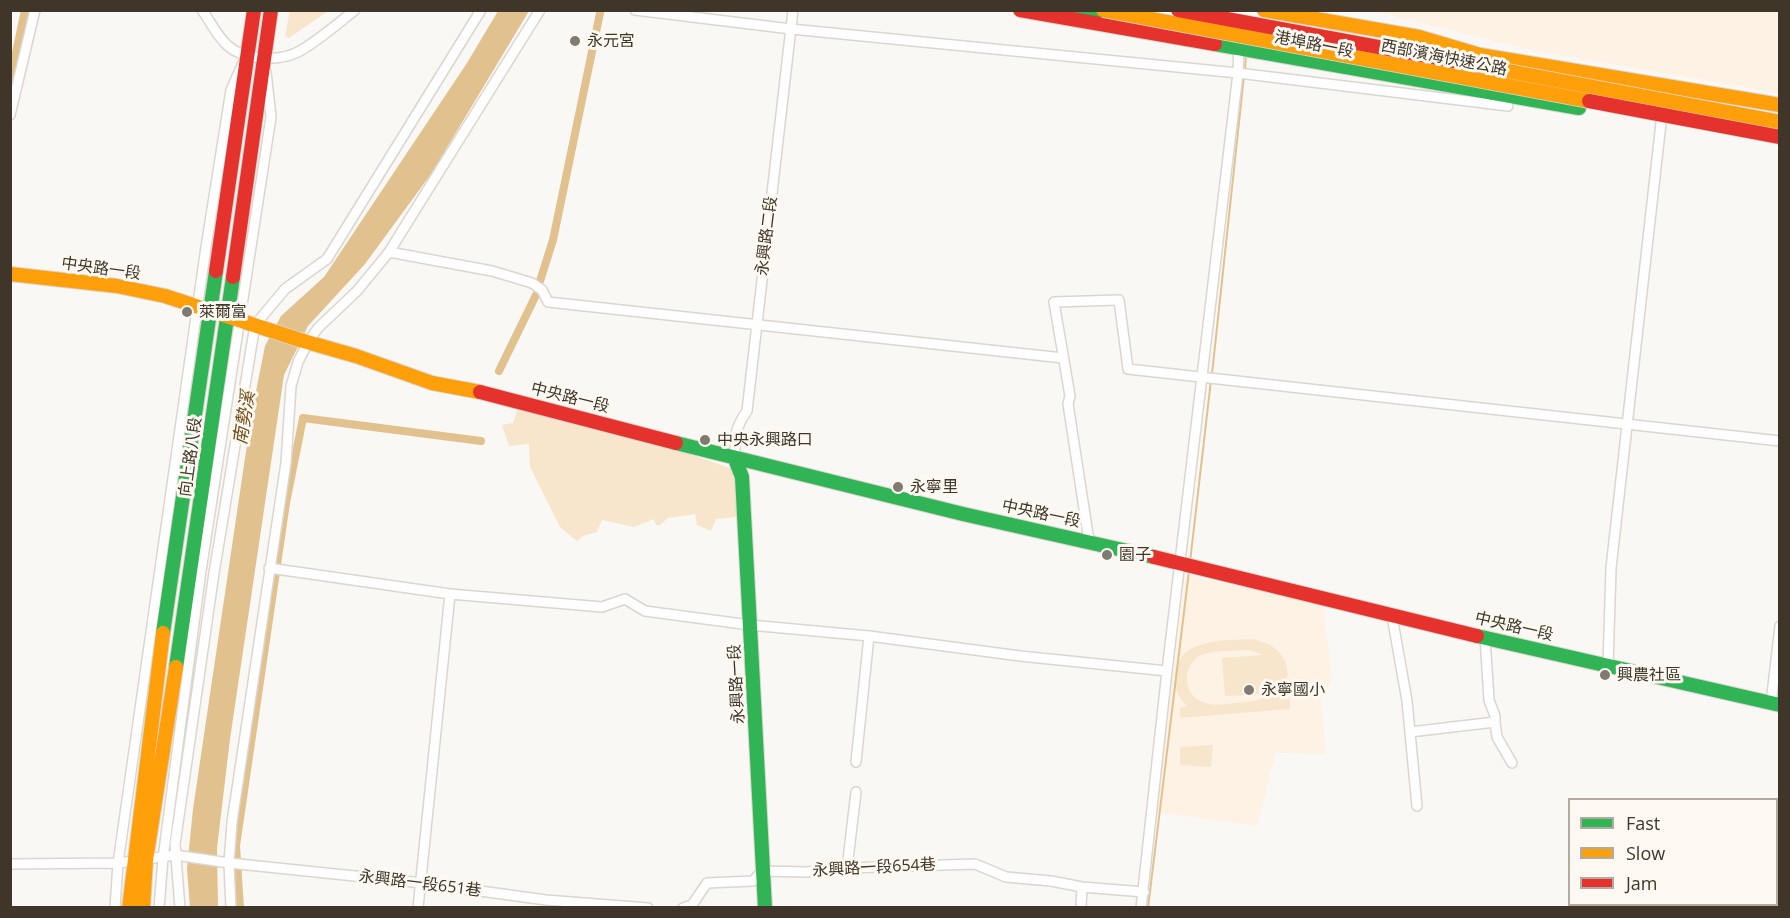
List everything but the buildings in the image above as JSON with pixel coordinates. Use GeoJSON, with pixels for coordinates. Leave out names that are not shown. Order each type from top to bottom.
{"type":"FeatureCollection","features":[{"type":"Feature","properties":{"kind":"main road","name":"向上路八段"},"geometry":{"type":"LineString","coordinates":[[142,908],[140,861],[155,687],[204,309],[254,10]]}},
{"type":"Feature","properties":{"kind":"main road","name":"向上路八段"},"geometry":{"type":"LineString","coordinates":[[129,908],[140,861],[217,434],[233,319],[263,58],[271,10]]}},
{"type":"Feature","properties":{"kind":"main road","name":"港埠路一段"},"geometry":{"type":"LineString","coordinates":[[1020,10],[1779,144]]}},
{"type":"Feature","properties":{"kind":"main road"},"geometry":{"type":"LineString","coordinates":[[1074,10],[1114,17],[1139,14]]}},
{"type":"Feature","properties":{"kind":"main road","name":"西部濱海快速公路"},"geometry":{"type":"LineString","coordinates":[[1103,10],[1139,14],[1779,137]]}},
{"type":"Feature","properties":{"kind":"main road","name":"西部濱海快速公路"},"geometry":{"type":"LineString","coordinates":[[1178,10],[1779,122]]}},
{"type":"Feature","properties":{"kind":"main road"},"geometry":{"type":"LineString","coordinates":[[1203,10],[1224,19]]}},
{"type":"Feature","properties":{"kind":"main road","name":"港埠路一段"},"geometry":{"type":"LineString","coordinates":[[1264,10],[1419,37],[1480,55],[1779,105]]}},
{"type":"Feature","properties":{"kind":"main road","name":"港埠路一段"},"geometry":{"type":"LineString","coordinates":[[1139,14],[1240,29],[1391,58]]}},
{"type":"Feature","properties":{"kind":"main road"},"geometry":{"type":"LineString","coordinates":[[1391,58],[1480,55]]}},
{"type":"Feature","properties":{"kind":"main road"},"geometry":{"type":"LineString","coordinates":[[1391,58],[1472,88]]}},
{"type":"Feature","properties":{"kind":"main road","name":"中央路一段"},"geometry":{"type":"LineString","coordinates":[[10,274],[117,286],[165,296],[356,356],[432,383],[467,389],[581,417],[735,459],[963,514],[1089,541],[1392,616],[1775,704]]}},
{"type":"Feature","properties":{"kind":"main road","name":"永興路一段"},"geometry":{"type":"LineString","coordinates":[[735,459],[742,477],[765,908]]}},
{"type":"Feature","properties":{"kind":"street"},"geometry":{"type":"LineString","coordinates":[[10,115],[34,10]]}},
{"type":"Feature","properties":{"kind":"street"},"geometry":{"type":"LineString","coordinates":[[202,10],[227,45],[247,55],[263,58],[282,57],[297,52],[355,10]]}},
{"type":"Feature","properties":{"kind":"street"},"geometry":{"type":"LineString","coordinates":[[180,908],[175,844],[212,585],[255,325],[285,289],[327,259],[481,10]]}},
{"type":"Feature","properties":{"kind":"street"},"geometry":{"type":"LineString","coordinates":[[231,908],[229,863],[232,822],[286,463],[291,387],[304,341],[357,291],[389,252],[540,10]]}},
{"type":"Feature","properties":{"kind":"street"},"geometry":{"type":"LineString","coordinates":[[635,10],[791,29],[1238,74],[1508,106]]}},
{"type":"Feature","properties":{"kind":"street","name":"永興路二段"},"geometry":{"type":"LineString","coordinates":[[735,459],[735,433],[747,411],[793,10]]}},
{"type":"Feature","properties":{"kind":"street"},"geometry":{"type":"LineString","coordinates":[[1142,908],[1179,564],[1238,74],[1240,10]]}},
{"type":"Feature","properties":{"kind":"street"},"geometry":{"type":"LineString","coordinates":[[1608,666],[1611,568],[1661,123]]}},
{"type":"Feature","properties":{"kind":"street"},"geometry":{"type":"LineString","coordinates":[[389,252],[492,271],[532,283],[542,290],[548,302],[1064,358]]}},
{"type":"Feature","properties":{"kind":"street"},"geometry":{"type":"LineString","coordinates":[[1089,541],[1068,404],[1070,396],[1054,302],[1119,300],[1128,369],[1779,441]]}},
{"type":"Feature","properties":{"kind":"street"},"geometry":{"type":"LineString","coordinates":[[115,908],[118,863],[187,432],[217,434],[200,582],[163,858],[159,908]]}},
{"type":"Feature","properties":{"kind":"street"},"geometry":{"type":"LineString","coordinates":[[269,568],[450,594],[602,607],[625,600],[645,611],[750,625],[869,636],[1020,656],[1167,671]]}},
{"type":"Feature","properties":{"kind":"street"},"geometry":{"type":"LineString","coordinates":[[418,908],[450,594]]}},
{"type":"Feature","properties":{"kind":"street"},"geometry":{"type":"LineString","coordinates":[[1392,616],[1407,701],[1417,806]]}},
{"type":"Feature","properties":{"kind":"street"},"geometry":{"type":"LineString","coordinates":[[1775,704],[1779,626]]}},
{"type":"Feature","properties":{"kind":"street"},"geometry":{"type":"LineString","coordinates":[[856,762],[869,636]]}},
{"type":"Feature","properties":{"kind":"street"},"geometry":{"type":"LineString","coordinates":[[1485,638],[1489,700],[1495,716],[1497,736],[1512,763]]}},
{"type":"Feature","properties":{"kind":"street"},"geometry":{"type":"LineString","coordinates":[[1410,732],[1495,722]]}},
{"type":"Feature","properties":{"kind":"street"},"geometry":{"type":"LineString","coordinates":[[847,868],[856,792]]}},
{"type":"Feature","properties":{"kind":"street"},"geometry":{"type":"LineString","coordinates":[[10,864],[118,863],[176,855]]}},
{"type":"Feature","properties":{"kind":"street","name":"永興路一段651巷"},"geometry":{"type":"LineString","coordinates":[[176,855],[229,863],[422,883],[546,900],[648,908]]}},
{"type":"Feature","properties":{"kind":"street","name":"永興路一段654巷"},"geometry":{"type":"LineString","coordinates":[[762,871],[807,872],[847,868],[975,864],[1006,877],[1143,892]]}},
{"type":"Feature","properties":{"kind":"street"},"geometry":{"type":"LineString","coordinates":[[682,908],[692,905],[707,883],[753,881],[762,871]]}},
{"type":"Feature","properties":{"kind":"street"},"geometry":{"type":"LineString","coordinates":[[1081,908],[1083,887]]}},
{"type":"Feature","properties":{"kind":"shaded area"},"geometry":{"type":"Polygon","coordinates":[[[290,10],[328,11],[289,38],[285,36],[290,10]]]}},
{"type":"Feature","properties":{"kind":"shaded area"},"geometry":{"type":"Polygon","coordinates":[[[498,11],[529,11],[431,174],[365,264],[308,326],[284,375],[230,739],[217,848],[218,907],[190,908],[187,869],[193,809],[252,411],[265,346],[281,316],[324,277],[467,63],[498,11]]]}},
{"type":"Feature","properties":{"kind":"shaded area"},"geometry":{"type":"Polygon","coordinates":[[[1373,11],[1779,11],[1779,93],[1525,49],[1373,11]]]}},
{"type":"Feature","properties":{"kind":"shaded area"},"geometry":{"type":"Polygon","coordinates":[[[518,408],[638,437],[736,470],[736,517],[716,519],[711,531],[697,525],[695,514],[668,518],[660,525],[656,525],[654,519],[634,527],[602,520],[597,532],[583,536],[577,541],[560,527],[530,467],[529,444],[509,446],[502,425],[513,423],[518,408]]]}},
{"type":"Feature","properties":{"kind":"shaded area","name":"永寧國小"},"geometry":{"type":"Polygon","coordinates":[[[1186,575],[1323,605],[1332,679],[1321,701],[1326,754],[1276,753],[1257,826],[1156,812],[1186,575]]]}},
{"type":"Feature","properties":{"kind":"shaded area"},"geometry":{"type":"Polygon","coordinates":[[[1252,639],[1273,647],[1285,661],[1287,679],[1279,700],[1290,699],[1290,709],[1180,718],[1180,708],[1187,706],[1177,692],[1175,676],[1178,663],[1184,654],[1193,648],[1216,641],[1252,639]],[[1250,650],[1204,654],[1197,658],[1188,669],[1187,684],[1200,701],[1213,705],[1260,699],[1267,694],[1225,696],[1222,658],[1263,655],[1250,650]]]}},
{"type":"Feature","properties":{"kind":"shaded area"},"geometry":{"type":"Polygon","coordinates":[[[1213,745],[1211,767],[1180,765],[1180,747],[1213,745]]]}},
{"type":"Feature","properties":{"kind":"waterway"},"geometry":{"type":"LineString","coordinates":[[10,81],[25,10]]}},
{"type":"Feature","properties":{"kind":"waterway"},"geometry":{"type":"LineString","coordinates":[[540,281],[553,240],[600,13]]}},
{"type":"Feature","properties":{"kind":"waterway"},"geometry":{"type":"LineString","coordinates":[[1245,70],[1246,55]]}},
{"type":"Feature","properties":{"kind":"waterway"},"geometry":{"type":"LineString","coordinates":[[1212,374],[1244,76]]}},
{"type":"Feature","properties":{"kind":"waterway"},"geometry":{"type":"LineString","coordinates":[[499,371],[536,295]]}},
{"type":"Feature","properties":{"kind":"waterway"},"geometry":{"type":"LineString","coordinates":[[1190,562],[1211,380]]}},
{"type":"Feature","properties":{"kind":"waterway"},"geometry":{"type":"LineString","coordinates":[[240,908],[236,846],[286,503],[303,418],[481,441]]}},
{"type":"Feature","properties":{"kind":"waterway"},"geometry":{"type":"LineString","coordinates":[[1148,908],[1189,571]]}},
{"type":"Feature","properties":{"kind":"traffic: fast"},"geometry":{"type":"LineString","coordinates":[[1074,10],[1117,17]]}},
{"type":"Feature","properties":{"kind":"traffic: fast"},"geometry":{"type":"LineString","coordinates":[[1215,44],[1579,108]]}},
{"type":"Feature","properties":{"kind":"traffic: fast"},"geometry":{"type":"LineString","coordinates":[[163,633],[216,271]]}},
{"type":"Feature","properties":{"kind":"traffic: fast"},"geometry":{"type":"LineString","coordinates":[[176,667],[233,277]]}},
{"type":"Feature","properties":{"kind":"traffic: fast"},"geometry":{"type":"LineString","coordinates":[[676,443],[963,514],[1154,557]]}},
{"type":"Feature","properties":{"kind":"traffic: fast"},"geometry":{"type":"LineString","coordinates":[[735,459],[742,477],[765,908]]}},
{"type":"Feature","properties":{"kind":"traffic: fast"},"geometry":{"type":"LineString","coordinates":[[1477,636],[1780,705]]}},
{"type":"Feature","properties":{"kind":"traffic: slow"},"geometry":{"type":"LineString","coordinates":[[1103,10],[1589,101]]}},
{"type":"Feature","properties":{"kind":"traffic: slow"},"geometry":{"type":"LineString","coordinates":[[1264,10],[1419,37],[1480,55],[1780,105]]}},
{"type":"Feature","properties":{"kind":"traffic: slow"},"geometry":{"type":"LineString","coordinates":[[1481,66],[1780,122]]}},
{"type":"Feature","properties":{"kind":"traffic: slow"},"geometry":{"type":"LineString","coordinates":[[10,274],[117,286],[165,296],[356,356],[432,383],[480,392]]}},
{"type":"Feature","properties":{"kind":"traffic: slow"},"geometry":{"type":"LineString","coordinates":[[129,908],[163,633]]}},
{"type":"Feature","properties":{"kind":"traffic: slow"},"geometry":{"type":"LineString","coordinates":[[143,908],[146,860],[176,667]]}},
{"type":"Feature","properties":{"kind":"traffic: jam"},"geometry":{"type":"LineString","coordinates":[[216,271],[254,10]]}},
{"type":"Feature","properties":{"kind":"traffic: jam"},"geometry":{"type":"LineString","coordinates":[[233,277],[271,10]]}},
{"type":"Feature","properties":{"kind":"traffic: jam"},"geometry":{"type":"LineString","coordinates":[[1020,10],[1215,44]]}},
{"type":"Feature","properties":{"kind":"traffic: jam"},"geometry":{"type":"LineString","coordinates":[[1178,10],[1481,66]]}},
{"type":"Feature","properties":{"kind":"traffic: jam"},"geometry":{"type":"LineString","coordinates":[[1589,101],[1780,137]]}},
{"type":"Feature","properties":{"kind":"traffic: jam"},"geometry":{"type":"LineString","coordinates":[[480,392],[676,443]]}},
{"type":"Feature","properties":{"kind":"traffic: jam"},"geometry":{"type":"LineString","coordinates":[[1154,557],[1477,636]]}},
{"type":"Feature","properties":{"kind":"place","name":"永元宮"},"geometry":{"type":"Point","coordinates":[575,41]}},
{"type":"Feature","properties":{"kind":"place","name":"萊爾富"},"geometry":{"type":"Point","coordinates":[187,312]}},
{"type":"Feature","properties":{"kind":"place","name":"中央永興路口"},"geometry":{"type":"Point","coordinates":[705,440]}},
{"type":"Feature","properties":{"kind":"place","name":"永寧里"},"geometry":{"type":"Point","coordinates":[898,487]}},
{"type":"Feature","properties":{"kind":"place","name":"園子"},"geometry":{"type":"Point","coordinates":[1107,555]}},
{"type":"Feature","properties":{"kind":"place","name":"興農社區"},"geometry":{"type":"Point","coordinates":[1605,675]}},
{"type":"Feature","properties":{"kind":"place","name":"永寧國小"},"geometry":{"type":"Point","coordinates":[1249,690]}},
{"type":"Feature","properties":{"kind":"water label","name":"南勢溪"},"geometry":{"type":"Point","coordinates":[245,418]}}]}
